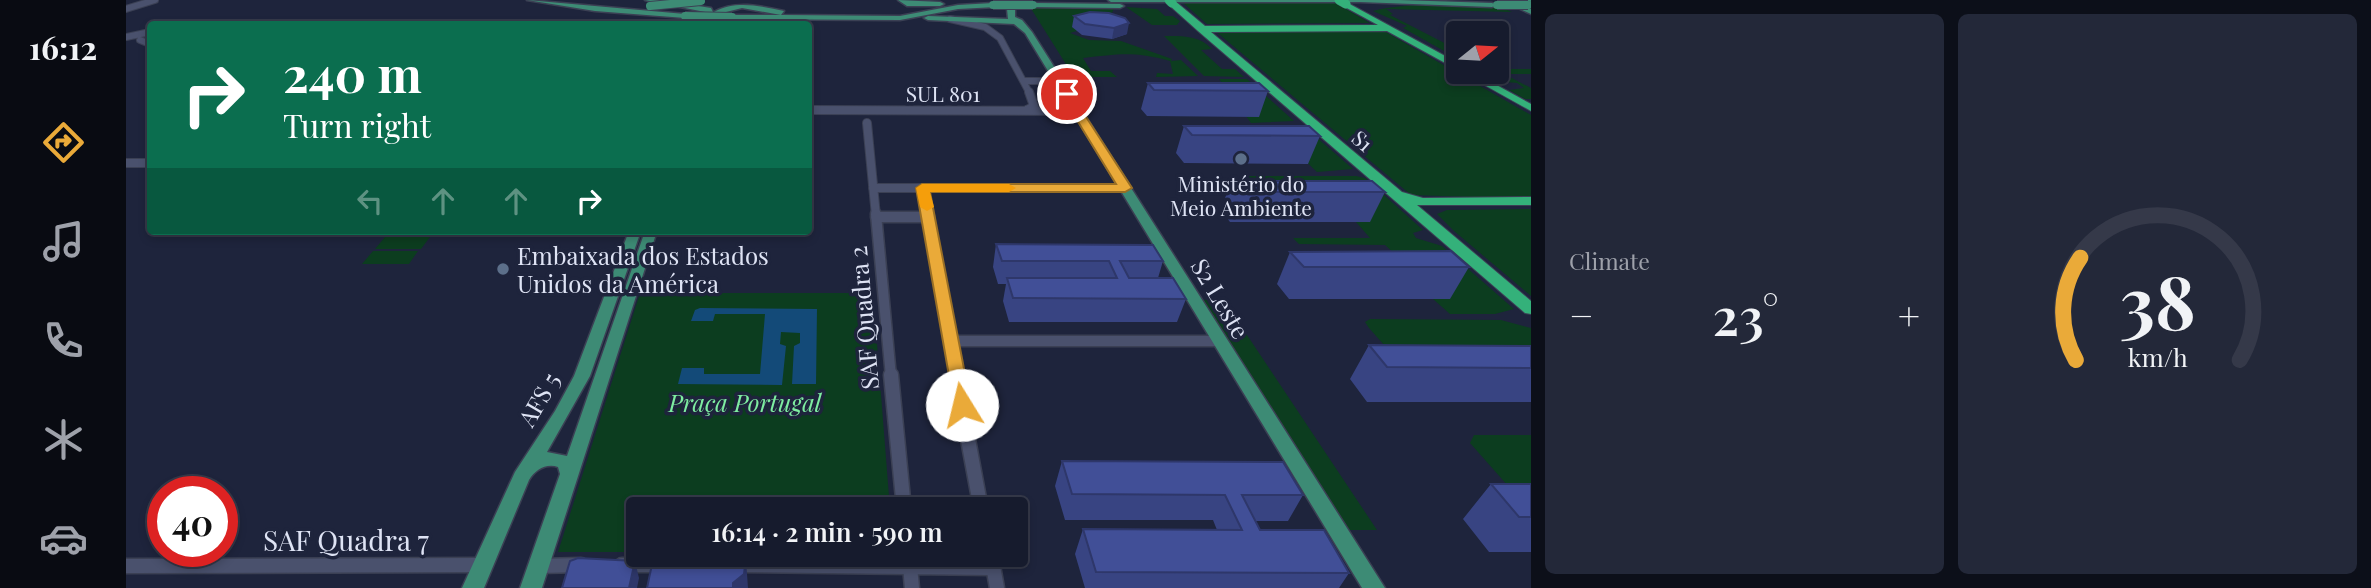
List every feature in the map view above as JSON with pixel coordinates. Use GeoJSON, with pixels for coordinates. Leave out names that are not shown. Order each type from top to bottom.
{"type":"FeatureCollection","features":[{"type":"Feature","properties":{"kind":"highway"},"geometry":{"type":"LineString","coordinates":[[1346,2],[1446,60]]}},
{"type":"Feature","properties":{"kind":"highway","name":"S1"},"geometry":{"type":"LineString","coordinates":[[1172,3],[1531,309]]}},
{"type":"Feature","properties":{"kind":"highway"},"geometry":{"type":"LineString","coordinates":[[1199,27],[1387,27]]}},
{"type":"Feature","properties":{"kind":"highway"},"geometry":{"type":"LineString","coordinates":[[1488,84],[1531,108]]}},
{"type":"Feature","properties":{"kind":"highway"},"geometry":{"type":"LineString","coordinates":[[1394,192],[1422,202],[1531,204]]}},
{"type":"Feature","properties":{"kind":"highway"},"geometry":{"type":"LineString","coordinates":[[1421,215],[1422,209],[1430,207],[1531,204]]}},
{"type":"Feature","properties":{"kind":"main road"},"geometry":{"type":"LineString","coordinates":[[530,0],[584,3],[703,0]]}},
{"type":"Feature","properties":{"kind":"main road"},"geometry":{"type":"LineString","coordinates":[[661,0],[701,5],[718,12],[730,7],[749,5],[784,14],[822,18]]}},
{"type":"Feature","properties":{"kind":"main road"},"geometry":{"type":"LineString","coordinates":[[864,18],[893,11],[896,8],[893,0]]}},
{"type":"Feature","properties":{"kind":"main road"},"geometry":{"type":"LineString","coordinates":[[901,0],[907,4],[1031,2]]}},
{"type":"Feature","properties":{"kind":"main road"},"geometry":{"type":"LineString","coordinates":[[1010,0],[1049,5],[1172,3]]}},
{"type":"Feature","properties":{"kind":"main road"},"geometry":{"type":"LineString","coordinates":[[1010,0],[1025,18],[1028,32]]}},
{"type":"Feature","properties":{"kind":"main road","name":"S2 Leste"},"geometry":{"type":"LineString","coordinates":[[1010,0],[1012,17],[1028,32],[1374,588]]}},
{"type":"Feature","properties":{"kind":"main road"},"geometry":{"type":"LineString","coordinates":[[1111,0],[1501,2],[1530,5]]}},
{"type":"Feature","properties":{"kind":"main road"},"geometry":{"type":"LineString","coordinates":[[1049,5],[1151,0]]}},
{"type":"Feature","properties":{"kind":"main road"},"geometry":{"type":"LineString","coordinates":[[1346,2],[1371,0]]}},
{"type":"Feature","properties":{"kind":"main road"},"geometry":{"type":"LineString","coordinates":[[1441,0],[1530,5]]}},
{"type":"Feature","properties":{"kind":"main road"},"geometry":{"type":"LineString","coordinates":[[1361,12],[1382,7],[1501,2]]}},
{"type":"Feature","properties":{"kind":"main road"},"geometry":{"type":"LineString","coordinates":[[584,3],[682,16],[734,18],[1025,18]]}},
{"type":"Feature","properties":{"kind":"main road"},"geometry":{"type":"LineString","coordinates":[[584,3],[629,21]]}},
{"type":"Feature","properties":{"kind":"main road"},"geometry":{"type":"LineString","coordinates":[[649,3],[703,9],[712,14],[709,21]]}},
{"type":"Feature","properties":{"kind":"main road"},"geometry":{"type":"LineString","coordinates":[[900,18],[988,3]]}},
{"type":"Feature","properties":{"kind":"main road"},"geometry":{"type":"LineString","coordinates":[[716,21],[718,12]]}},
{"type":"Feature","properties":{"kind":"main road"},"geometry":{"type":"LineString","coordinates":[[664,21],[682,16]]}},
{"type":"Feature","properties":{"kind":"main road"},"geometry":{"type":"LineString","coordinates":[[734,18],[746,21]]}},
{"type":"Feature","properties":{"kind":"main road","name":"AFS 5"},"geometry":{"type":"LineString","coordinates":[[473,588],[521,477],[561,415],[582,376],[634,235]]}},
{"type":"Feature","properties":{"kind":"main road","name":"AFS 5"},"geometry":{"type":"LineString","coordinates":[[531,588],[650,235]]}},
{"type":"Feature","properties":{"kind":"main road"},"geometry":{"type":"LineString","coordinates":[[521,477],[532,464],[551,458],[565,463],[570,476]]}},
{"type":"Feature","properties":{"kind":"street"},"geometry":{"type":"LineString","coordinates":[[126,9],[155,0]]}},
{"type":"Feature","properties":{"kind":"street"},"geometry":{"type":"LineString","coordinates":[[944,19],[970,23],[994,32],[1000,38],[1036,103],[1027,110]]}},
{"type":"Feature","properties":{"kind":"street"},"geometry":{"type":"LineString","coordinates":[[126,37],[147,39]]}},
{"type":"Feature","properties":{"kind":"street"},"geometry":{"type":"LineString","coordinates":[[137,37],[147,39]]}},
{"type":"Feature","properties":{"kind":"street"},"geometry":{"type":"LineString","coordinates":[[1024,78],[1057,78]]}},
{"type":"Feature","properties":{"kind":"street","name":"SUL 801"},"geometry":{"type":"LineString","coordinates":[[812,110],[1077,111]]}},
{"type":"Feature","properties":{"kind":"street"},"geometry":{"type":"LineString","coordinates":[[838,110],[867,123],[873,117],[890,110]]}},
{"type":"Feature","properties":{"kind":"street","name":"SAF Quadra 2"},"geometry":{"type":"LineString","coordinates":[[867,123],[903,497]]}},
{"type":"Feature","properties":{"kind":"street"},"geometry":{"type":"LineString","coordinates":[[126,163],[147,163]]}},
{"type":"Feature","properties":{"kind":"street"},"geometry":{"type":"LineString","coordinates":[[873,188],[1125,188]]}},
{"type":"Feature","properties":{"kind":"street"},"geometry":{"type":"LineString","coordinates":[[922,188],[980,497]]}},
{"type":"Feature","properties":{"kind":"street"},"geometry":{"type":"LineString","coordinates":[[876,217],[929,217]]}},
{"type":"Feature","properties":{"kind":"street"},"geometry":{"type":"LineString","coordinates":[[951,341],[1219,341]]}},
{"type":"Feature","properties":{"kind":"street","name":"SAF Quadra 7"},"geometry":{"type":"LineString","coordinates":[[126,566],[482,565]]}},
{"type":"Feature","properties":{"kind":"street"},"geometry":{"type":"LineString","coordinates":[[540,566],[626,565]]}},
{"type":"Feature","properties":{"kind":"street"},"geometry":{"type":"LineString","coordinates":[[910,567],[912,588]]}},
{"type":"Feature","properties":{"kind":"street"},"geometry":{"type":"LineString","coordinates":[[993,567],[997,588]]}},
{"type":"Feature","properties":{"kind":"green space"},"geometry":{"type":"Polygon","coordinates":[[[1182,2],[1334,2],[1370,23],[1207,24],[1182,2]]]}},
{"type":"Feature","properties":{"kind":"green space"},"geometry":{"type":"Polygon","coordinates":[[[1419,5],[1499,6],[1512,12],[1386,9],[1393,14],[1390,15],[1446,44],[1444,51],[1403,28],[1407,26],[1373,11],[1388,8],[1419,5]]]}},
{"type":"Feature","properties":{"kind":"green space"},"geometry":{"type":"Polygon","coordinates":[[[1030,7],[1115,7],[1107,22],[1070,33],[1089,40],[1121,41],[1172,59],[1171,61],[1181,60],[1198,76],[1156,77],[1157,73],[1173,74],[1170,61],[1126,54],[1083,58],[1091,71],[1110,71],[1117,77],[1074,77],[1030,7]]]}},
{"type":"Feature","properties":{"kind":"green space"},"geometry":{"type":"Polygon","coordinates":[[[1126,7],[1157,9],[1165,16],[1173,16],[1180,21],[1177,25],[1152,25],[1126,7]]]}},
{"type":"Feature","properties":{"kind":"green space"},"geometry":{"type":"Polygon","coordinates":[[[1214,30],[1384,31],[1446,66],[1446,84],[1477,84],[1531,115],[1531,199],[1411,195],[1214,30]]]}},
{"type":"Feature","properties":{"kind":"green space"},"geometry":{"type":"Polygon","coordinates":[[[1164,36],[1190,37],[1202,41],[1212,49],[1201,50],[1222,69],[1235,69],[1244,77],[1204,76],[1164,36]]]}},
{"type":"Feature","properties":{"kind":"green space"},"geometry":{"type":"Polygon","coordinates":[[[1509,69],[1531,69],[1531,74],[1509,74],[1509,69]]]}},
{"type":"Feature","properties":{"kind":"green space"},"geometry":{"type":"Polygon","coordinates":[[[1509,77],[1531,88],[1531,99],[1525,99],[1509,90],[1524,88],[1517,83],[1509,82],[1509,77]]]}},
{"type":"Feature","properties":{"kind":"green space"},"geometry":{"type":"Polygon","coordinates":[[[1219,79],[1247,79],[1294,121],[1251,123],[1219,79]]]}},
{"type":"Feature","properties":{"kind":"green space"},"geometry":{"type":"Polygon","coordinates":[[[1213,126],[1276,126],[1308,130],[1353,169],[1317,172],[1298,154],[1213,126]]]}},
{"type":"Feature","properties":{"kind":"green space"},"geometry":{"type":"Polygon","coordinates":[[[1240,176],[1365,178],[1423,230],[1413,233],[1416,238],[1442,246],[1514,309],[1495,314],[1450,314],[1433,299],[1427,283],[1385,245],[1299,244],[1293,238],[1370,238],[1356,222],[1369,222],[1271,210],[1240,176]]]}},
{"type":"Feature","properties":{"kind":"green space"},"geometry":{"type":"Polygon","coordinates":[[[1531,209],[1531,296],[1437,214],[1447,210],[1531,209]]]}},
{"type":"Feature","properties":{"kind":"green space"},"geometry":{"type":"Polygon","coordinates":[[[385,237],[430,237],[421,249],[375,249],[385,237]]]}},
{"type":"Feature","properties":{"kind":"green space"},"geometry":{"type":"Polygon","coordinates":[[[373,251],[418,251],[409,264],[362,264],[373,251]]]}},
{"type":"Feature","properties":{"kind":"green space","name":"Praça Portugal"},"geometry":{"type":"Polygon","coordinates":[[[640,293],[873,293],[889,497],[626,497],[626,552],[558,552],[640,293]]]}},
{"type":"Feature","properties":{"kind":"green space"},"geometry":{"type":"Polygon","coordinates":[[[1223,299],[1377,530],[1340,530],[1201,300],[1223,299]]]}},
{"type":"Feature","properties":{"kind":"green space"},"geometry":{"type":"Polygon","coordinates":[[[1370,319],[1501,320],[1531,328],[1531,380],[1414,379],[1369,328],[1365,322],[1370,319]]]}},
{"type":"Feature","properties":{"kind":"green space"},"geometry":{"type":"Polygon","coordinates":[[[1474,435],[1531,435],[1531,512],[1470,443],[1474,435]]]}},
{"type":"Feature","properties":{"kind":"water"},"geometry":{"type":"Polygon","coordinates":[[[817,309],[816,384],[792,384],[794,346],[800,343],[800,333],[781,332],[780,344],[786,346],[782,385],[678,384],[682,368],[704,368],[704,374],[760,374],[765,314],[715,314],[713,321],[691,321],[695,310],[817,309]]]}},
{"type":"Feature","properties":{"kind":"building"},"geometry":{"type":"Polygon","coordinates":[[[1090,12],[1109,13],[1125,18],[1129,23],[1114,28],[1085,24],[1074,16],[1090,12]]]}},
{"type":"Feature","properties":{"kind":"building"},"geometry":{"type":"Polygon","coordinates":[[[1148,83],[1259,83],[1268,91],[1154,90],[1148,83]]]}},
{"type":"Feature","properties":{"kind":"building"},"geometry":{"type":"Polygon","coordinates":[[[1184,126],[1309,126],[1320,136],[1192,135],[1184,126]]]}},
{"type":"Feature","properties":{"kind":"building"},"geometry":{"type":"Polygon","coordinates":[[[1231,181],[1372,181],[1385,192],[1241,192],[1231,181]]]}},
{"type":"Feature","properties":{"kind":"building"},"geometry":{"type":"Polygon","coordinates":[[[996,244],[1153,245],[1163,261],[1120,261],[1129,278],[1173,278],[1186,299],[1013,298],[1007,278],[1117,278],[1109,261],[1002,261],[996,244]]]}},
{"type":"Feature","properties":{"kind":"building"},"geometry":{"type":"Polygon","coordinates":[[[1451,251],[1469,267],[1304,267],[1290,252],[1451,251]]]}},
{"type":"Feature","properties":{"kind":"building"},"geometry":{"type":"Polygon","coordinates":[[[1369,345],[1531,346],[1531,368],[1387,367],[1369,345]]]}},
{"type":"Feature","properties":{"kind":"building"},"geometry":{"type":"Polygon","coordinates":[[[1062,461],[1283,462],[1303,495],[1242,495],[1260,530],[1324,530],[1349,573],[1096,572],[1083,529],[1242,530],[1225,495],[1072,494],[1062,461]]]}},
{"type":"Feature","properties":{"kind":"building"},"geometry":{"type":"Polygon","coordinates":[[[1491,484],[1531,484],[1531,517],[1519,517],[1491,484]]]}},
{"type":"Feature","properties":{"kind":"building"},"geometry":{"type":"Polygon","coordinates":[[[578,558],[626,561],[626,567],[634,567],[629,588],[562,588],[570,561],[578,558]]]}},
{"type":"Feature","properties":{"kind":"building"},"geometry":{"type":"Polygon","coordinates":[[[651,567],[745,567],[744,574],[733,583],[733,588],[647,588],[651,567]]]}},
{"type":"Feature","properties":{"kind":"slow traffic"},"geometry":{"type":"LineString","coordinates":[[927,207],[922,188],[1009,188]]}},
{"type":"Feature","properties":{"kind":"place","name":"Ministério do Meio Ambiente"},"geometry":{"type":"Point","coordinates":[1241,159]}},
{"type":"Feature","properties":{"kind":"place","name":"Embaixada dos Estados Unidos da América"},"geometry":{"type":"Point","coordinates":[503,269]}},
{"type":"Feature","properties":{"kind":"route"},"geometry":{"type":"LineString","coordinates":[[962,405],[922,188],[1125,188],[1067,94]]}}]}
